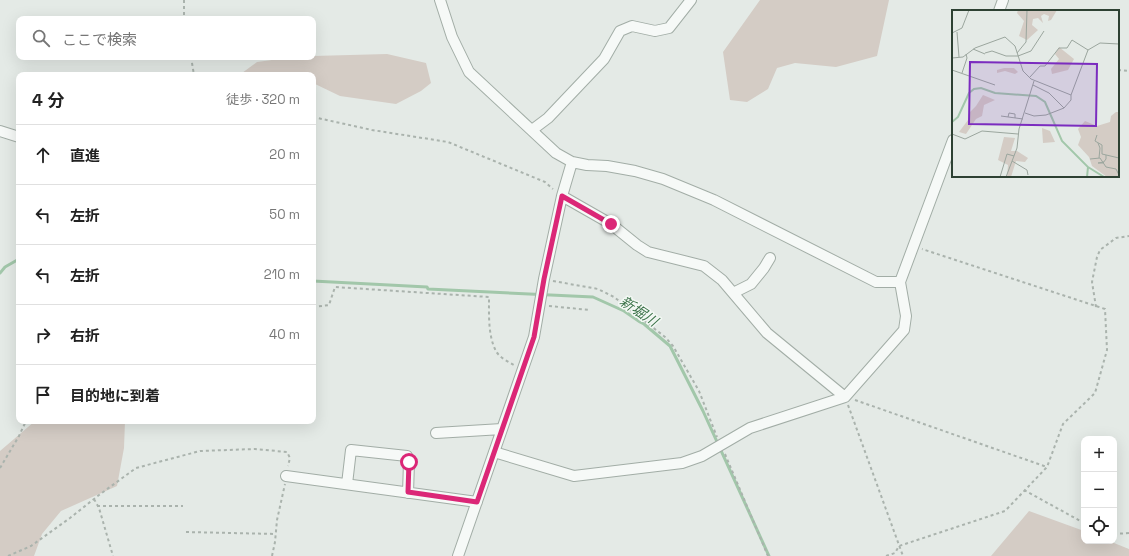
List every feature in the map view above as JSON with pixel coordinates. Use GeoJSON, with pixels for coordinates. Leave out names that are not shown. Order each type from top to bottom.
{"type":"FeatureCollection","features":[{"type":"Feature","properties":{"kind":"street"},"geometry":{"type":"LineString","coordinates":[[440,0],[452,38],[469,72],[556,153],[572,162],[621,168],[663,179],[714,200],[876,282],[900,282]]}},
{"type":"Feature","properties":{"kind":"street"},"geometry":{"type":"LineString","coordinates":[[532,130],[548,118],[604,59],[620,31],[632,26],[655,31],[669,28],[691,0]]}},
{"type":"Feature","properties":{"kind":"street"},"geometry":{"type":"LineString","coordinates":[[999,10],[1003,0]]}},
{"type":"Feature","properties":{"kind":"street"},"geometry":{"type":"LineString","coordinates":[[0,131],[16,136]]}},
{"type":"Feature","properties":{"kind":"street"},"geometry":{"type":"LineString","coordinates":[[494,452],[574,476],[682,463],[702,456],[750,428],[845,397],[904,330],[906,316],[900,282],[952,143]]}},
{"type":"Feature","properties":{"kind":"street"},"geometry":{"type":"LineString","coordinates":[[458,556],[534,337],[544,279],[562,196],[572,162]]}},
{"type":"Feature","properties":{"kind":"street"},"geometry":{"type":"LineString","coordinates":[[562,196],[611,224],[648,252],[704,266],[722,280],[767,333],[845,397]]}},
{"type":"Feature","properties":{"kind":"street"},"geometry":{"type":"LineString","coordinates":[[733,294],[751,284],[770,258]]}},
{"type":"Feature","properties":{"kind":"street"},"geometry":{"type":"LineString","coordinates":[[436,433],[502,429]]}},
{"type":"Feature","properties":{"kind":"street"},"geometry":{"type":"LineString","coordinates":[[347,484],[351,450],[407,456],[409,462],[408,492]]}},
{"type":"Feature","properties":{"kind":"street"},"geometry":{"type":"LineString","coordinates":[[286,476],[477,502]]}},
{"type":"Feature","properties":{"kind":"path"},"geometry":{"type":"LineString","coordinates":[[184,0],[184,16]]}},
{"type":"Feature","properties":{"kind":"path"},"geometry":{"type":"LineString","coordinates":[[192,60],[194,72]]}},
{"type":"Feature","properties":{"kind":"path"},"geometry":{"type":"LineString","coordinates":[[1119,70],[1129,71]]}},
{"type":"Feature","properties":{"kind":"path"},"geometry":{"type":"LineString","coordinates":[[316,118],[372,130],[448,142],[545,182],[562,196]]}},
{"type":"Feature","properties":{"kind":"path"},"geometry":{"type":"LineString","coordinates":[[1096,307],[1092,282],[1100,250],[1116,238],[1129,236]]}},
{"type":"Feature","properties":{"kind":"path"},"geometry":{"type":"LineString","coordinates":[[886,556],[895,553],[900,546],[1005,510],[1047,467],[1063,424],[1095,393],[1107,350],[1105,309],[914,246]]}},
{"type":"Feature","properties":{"kind":"path"},"geometry":{"type":"LineString","coordinates":[[544,279],[598,289],[614,297],[665,337],[673,346],[699,391],[768,556]]}},
{"type":"Feature","properties":{"kind":"path"},"geometry":{"type":"LineString","coordinates":[[316,307],[329,305],[336,287],[489,297],[490,326],[495,350],[504,360],[523,369]]}},
{"type":"Feature","properties":{"kind":"path"},"geometry":{"type":"LineString","coordinates":[[540,305],[590,310]]}},
{"type":"Feature","properties":{"kind":"path"},"geometry":{"type":"LineString","coordinates":[[845,397],[1047,467]]}},
{"type":"Feature","properties":{"kind":"path"},"geometry":{"type":"LineString","coordinates":[[845,397],[903,556]]}},
{"type":"Feature","properties":{"kind":"path"},"geometry":{"type":"LineString","coordinates":[[0,468],[25,424]]}},
{"type":"Feature","properties":{"kind":"path"},"geometry":{"type":"LineString","coordinates":[[8,556],[31,546],[136,468],[200,451],[255,449],[287,452],[290,458],[277,520],[272,556]]}},
{"type":"Feature","properties":{"kind":"path"},"geometry":{"type":"LineString","coordinates":[[1024,490],[1081,521]]}},
{"type":"Feature","properties":{"kind":"path"},"geometry":{"type":"LineString","coordinates":[[94,499],[113,556]]}},
{"type":"Feature","properties":{"kind":"path"},"geometry":{"type":"LineString","coordinates":[[97,506],[183,506]]}},
{"type":"Feature","properties":{"kind":"path"},"geometry":{"type":"LineString","coordinates":[[186,532],[276,534]]}},
{"type":"Feature","properties":{"kind":"path"},"geometry":{"type":"LineString","coordinates":[[1117,534],[1129,533]]}},
{"type":"Feature","properties":{"kind":"shaded area"},"geometry":{"type":"Polygon","coordinates":[[[760,0],[889,0],[877,56],[836,67],[795,63],[777,68],[768,89],[747,102],[730,100],[723,52],[760,0]]]}},
{"type":"Feature","properties":{"kind":"shaded area"},"geometry":{"type":"Polygon","coordinates":[[[387,54],[426,63],[431,83],[421,91],[396,104],[340,96],[316,84],[316,72],[243,72],[257,62],[272,60],[316,60],[316,56],[387,54]]]}},
{"type":"Feature","properties":{"kind":"shaded area"},"geometry":{"type":"Polygon","coordinates":[[[32,424],[125,424],[124,448],[117,486],[61,511],[42,534],[34,556],[0,556],[0,451],[32,424]]]}},
{"type":"Feature","properties":{"kind":"shaded area"},"geometry":{"type":"Polygon","coordinates":[[[1029,511],[1081,530],[1081,544],[1116,544],[1129,549],[1129,556],[991,556],[1029,511]]]}},
{"type":"Feature","properties":{"kind":"waterway","name":"新堀川"},"geometry":{"type":"LineString","coordinates":[[0,273],[5,267],[16,261]]}},
{"type":"Feature","properties":{"kind":"waterway","name":"新堀川"},"geometry":{"type":"LineString","coordinates":[[316,281],[427,287],[428,289],[593,297],[624,311],[644,324],[670,346],[703,411],[769,556]]}},
{"type":"Feature","properties":{"kind":"route"},"geometry":{"type":"LineString","coordinates":[[409,462],[408,492],[477,502],[534,337],[544,279],[562,196],[611,224]]}}]}
